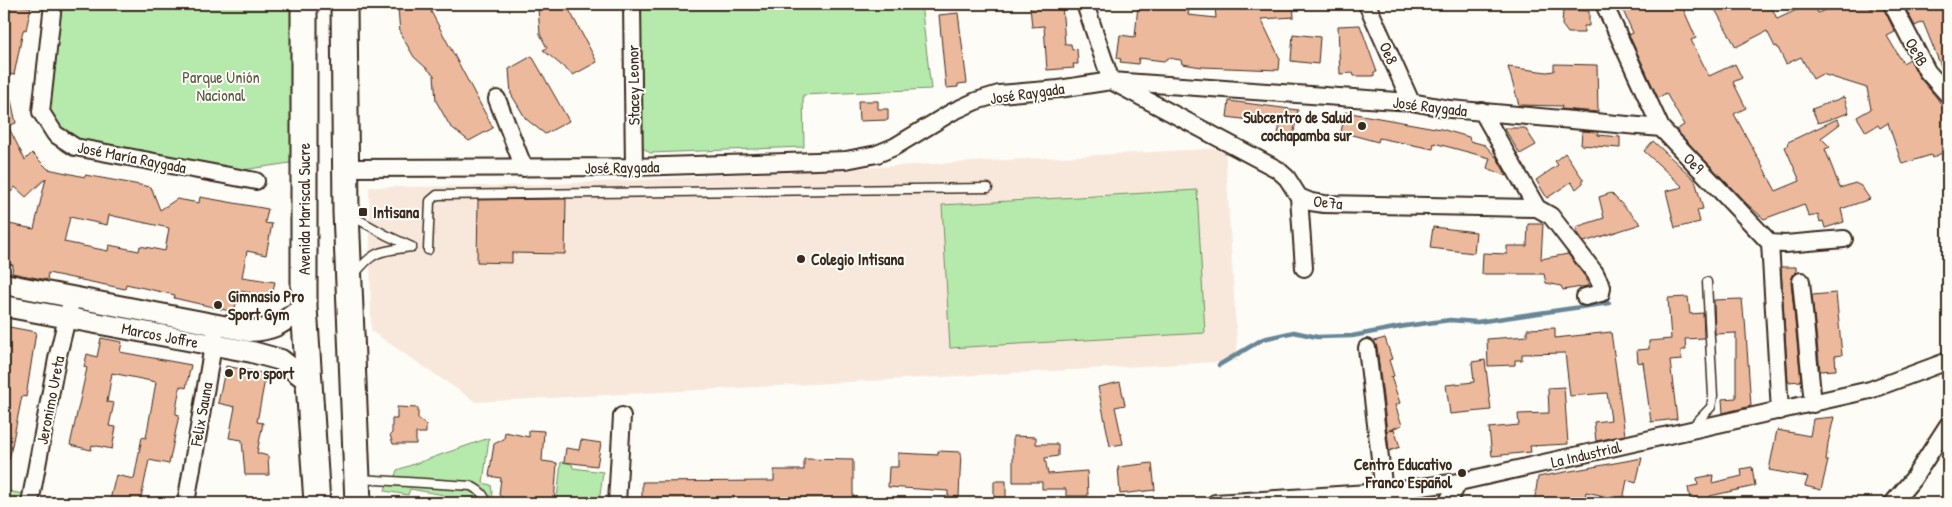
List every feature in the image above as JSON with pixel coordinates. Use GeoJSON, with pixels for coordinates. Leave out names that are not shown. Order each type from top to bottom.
{"type":"FeatureCollection","features":[{"type":"Feature","properties":{"kind":"main road","name":"Avenida Mariscal Sucre"},"geometry":{"type":"LineString","coordinates":[[304,4],[304,307],[317,503]]}},
{"type":"Feature","properties":{"kind":"main road"},"geometry":{"type":"LineString","coordinates":[[344,4],[346,212],[358,503]]}},
{"type":"Feature","properties":{"kind":"street","name":"José María Raygada"},"geometry":{"type":"LineString","coordinates":[[53,4],[41,112],[55,134],[75,147],[256,180]]}},
{"type":"Feature","properties":{"kind":"street","name":"Stacey Leonor"},"geometry":{"type":"LineString","coordinates":[[632,4],[634,167]]}},
{"type":"Feature","properties":{"kind":"street"},"geometry":{"type":"LineString","coordinates":[[1085,4],[1111,81]]}},
{"type":"Feature","properties":{"kind":"street","name":"Oe8"},"geometry":{"type":"LineString","coordinates":[[1366,4],[1411,102]]}},
{"type":"Feature","properties":{"kind":"street","name":"Oe9"},"geometry":{"type":"LineString","coordinates":[[1604,4],[1661,128],[1770,243]]}},
{"type":"Feature","properties":{"kind":"street","name":"Oe9B"},"geometry":{"type":"LineString","coordinates":[[1892,4],[1927,71],[1948,95]]}},
{"type":"Feature","properties":{"kind":"street","name":"José Raygada"},"geometry":{"type":"LineString","coordinates":[[346,168],[634,167],[846,160],[878,154],[894,147],[952,112],[984,98],[999,94],[1059,89],[1111,81],[1411,102],[1450,109],[1661,128]]}},
{"type":"Feature","properties":{"kind":"street","name":"Oe7a"},"geometry":{"type":"LineString","coordinates":[[1111,81],[1277,169],[1287,178],[1299,197],[1311,202],[1324,204],[1538,208]]}},
{"type":"Feature","properties":{"kind":"street"},"geometry":{"type":"LineString","coordinates":[[497,99],[524,168]]}},
{"type":"Feature","properties":{"kind":"street"},"geometry":{"type":"LineString","coordinates":[[1482,112],[1538,208],[1551,216],[1595,273],[1602,287],[1601,293],[1585,297]]}},
{"type":"Feature","properties":{"kind":"street"},"geometry":{"type":"LineString","coordinates":[[1299,197],[1304,268]]}},
{"type":"Feature","properties":{"kind":"street"},"geometry":{"type":"LineString","coordinates":[[1780,411],[1770,243],[1785,244],[1844,239]]}},
{"type":"Feature","properties":{"kind":"street"},"geometry":{"type":"LineString","coordinates":[[1801,281],[1812,404]]}},
{"type":"Feature","properties":{"kind":"street","name":"Marcos Joffre"},"geometry":{"type":"LineString","coordinates":[[4,284],[249,331],[276,327],[304,307]]}},
{"type":"Feature","properties":{"kind":"street","name":"Jeronimo Ureta"},"geometry":{"type":"LineString","coordinates":[[30,503],[57,359],[72,297]]}},
{"type":"Feature","properties":{"kind":"street","name":"Marcos Joffre"},"geometry":{"type":"LineString","coordinates":[[4,306],[252,352],[281,360],[309,382]]}},
{"type":"Feature","properties":{"kind":"street","name":"Felix Sauna"},"geometry":{"type":"LineString","coordinates":[[186,503],[217,324]]}},
{"type":"Feature","properties":{"kind":"street"},"geometry":{"type":"LineString","coordinates":[[1367,348],[1384,492]]}},
{"type":"Feature","properties":{"kind":"street","name":"La Industrial"},"geometry":{"type":"LineString","coordinates":[[1215,503],[1384,492],[1459,482],[1870,390],[1948,361]]}},
{"type":"Feature","properties":{"kind":"street"},"geometry":{"type":"LineString","coordinates":[[617,503],[622,416]]}},
{"type":"Feature","properties":{"kind":"street"},"geometry":{"type":"LineString","coordinates":[[1893,503],[1913,479],[1948,425]]}},
{"type":"Feature","properties":{"kind":"street"},"geometry":{"type":"LineString","coordinates":[[1447,503],[1459,482]]}},
{"type":"Feature","properties":{"kind":"lane"},"geometry":{"type":"LineString","coordinates":[[428,250],[430,201],[437,194],[988,188]]}},
{"type":"Feature","properties":{"kind":"lane"},"geometry":{"type":"LineString","coordinates":[[346,212],[386,235],[412,247],[377,252],[362,265],[350,282]]}},
{"type":"Feature","properties":{"kind":"lane"},"geometry":{"type":"LineString","coordinates":[[1688,431],[1711,407],[1713,396],[1707,282]]}},
{"type":"Feature","properties":{"kind":"lane"},"geometry":{"type":"LineString","coordinates":[[357,479],[471,486],[481,491],[486,500],[485,503]]}},
{"type":"Feature","properties":{"kind":"shaded area","name":"Colegio Intisana"},"geometry":{"type":"Polygon","coordinates":[[[1225,148],[1238,361],[476,402],[371,331],[369,187],[500,186],[620,181],[1225,148]]]}},
{"type":"Feature","properties":{"kind":"green space","name":"Parque Unión Nacional"},"geometry":{"type":"Polygon","coordinates":[[[53,4],[304,4],[304,161],[235,171],[75,147],[41,112],[53,4]]]}},
{"type":"Feature","properties":{"kind":"green space"},"geometry":{"type":"Polygon","coordinates":[[[634,4],[921,4],[931,89],[803,95],[804,147],[650,153],[642,147],[638,138],[634,4]]]}},
{"type":"Feature","properties":{"kind":"green space"},"geometry":{"type":"Polygon","coordinates":[[[1197,190],[1205,333],[950,348],[942,205],[1197,190]]]}},
{"type":"Feature","properties":{"kind":"green space"},"geometry":{"type":"Polygon","coordinates":[[[489,438],[483,483],[491,485],[493,498],[502,501],[502,503],[442,503],[444,495],[410,489],[408,495],[385,491],[388,479],[395,476],[397,470],[489,438]]]}},
{"type":"Feature","properties":{"kind":"green space"},"geometry":{"type":"Polygon","coordinates":[[[561,462],[572,464],[573,468],[603,472],[599,503],[579,503],[557,499],[561,462]]]}},
{"type":"Feature","properties":{"kind":"green space"},"geometry":{"type":"Polygon","coordinates":[[[4,490],[23,494],[22,503],[4,503],[4,490]]]}},
{"type":"Feature","properties":{"kind":"building"},"geometry":{"type":"Polygon","coordinates":[[[4,4],[31,7],[26,30],[24,29],[23,31],[14,75],[4,73],[4,4]]]}},
{"type":"Feature","properties":{"kind":"building"},"geometry":{"type":"Polygon","coordinates":[[[406,4],[427,4],[493,128],[469,141],[450,126],[436,101],[434,75],[414,57],[400,33],[398,8],[406,4]]]}},
{"type":"Feature","properties":{"kind":"building"},"geometry":{"type":"Polygon","coordinates":[[[548,4],[566,4],[597,62],[573,75],[543,50],[547,48],[540,34],[538,9],[548,4]]]}},
{"type":"Feature","properties":{"kind":"building"},"geometry":{"type":"Polygon","coordinates":[[[1035,4],[1062,4],[1065,44],[1071,44],[1072,50],[1077,49],[1078,64],[1073,64],[1074,68],[1047,70],[1044,26],[1032,27],[1030,7],[1036,7],[1035,4]]]}},
{"type":"Feature","properties":{"kind":"building"},"geometry":{"type":"Polygon","coordinates":[[[1229,4],[1293,4],[1294,17],[1261,19],[1280,59],[1279,70],[1202,67],[1182,64],[1181,60],[1168,58],[1164,61],[1139,58],[1138,64],[1120,62],[1121,59],[1117,58],[1120,35],[1135,37],[1138,5],[1189,9],[1188,15],[1216,18],[1215,7],[1230,8],[1229,4]]]}},
{"type":"Feature","properties":{"kind":"building"},"geometry":{"type":"Polygon","coordinates":[[[1620,4],[1681,4],[1696,38],[1691,40],[1709,76],[1735,64],[1742,78],[1733,82],[1746,108],[1734,114],[1776,191],[1800,181],[1785,147],[1788,142],[1837,119],[1840,124],[1821,138],[1830,147],[1825,149],[1840,188],[1855,183],[1861,186],[1870,199],[1841,209],[1844,222],[1825,228],[1823,221],[1820,222],[1818,214],[1809,217],[1804,204],[1764,219],[1747,204],[1676,130],[1684,125],[1666,93],[1658,98],[1629,35],[1633,33],[1620,4]]]}},
{"type":"Feature","properties":{"kind":"building"},"geometry":{"type":"Polygon","coordinates":[[[1712,4],[1767,4],[1769,9],[1772,8],[1777,19],[1803,7],[1801,4],[1814,4],[1818,13],[1839,4],[1869,4],[1871,9],[1882,5],[1895,32],[1887,36],[1903,63],[1910,59],[1919,77],[1937,98],[1948,115],[1948,150],[1932,158],[1931,155],[1902,164],[1888,123],[1880,128],[1878,125],[1866,132],[1857,117],[1871,109],[1867,88],[1822,74],[1813,79],[1801,57],[1786,64],[1767,31],[1736,47],[1712,4]]]}},
{"type":"Feature","properties":{"kind":"building"},"geometry":{"type":"Polygon","coordinates":[[[1903,4],[1948,4],[1948,80],[1923,22],[1915,26],[1903,4]]]}},
{"type":"Feature","properties":{"kind":"building"},"geometry":{"type":"Polygon","coordinates":[[[1563,10],[1589,11],[1589,26],[1584,26],[1584,33],[1568,33],[1562,25],[1563,10]]]}},
{"type":"Feature","properties":{"kind":"building"},"geometry":{"type":"Polygon","coordinates":[[[958,13],[967,83],[958,84],[958,87],[946,88],[939,15],[958,13]]]}},
{"type":"Feature","properties":{"kind":"building"},"geometry":{"type":"Polygon","coordinates":[[[1360,25],[1377,72],[1374,72],[1374,76],[1354,76],[1353,73],[1340,74],[1338,26],[1360,25]]]}},
{"type":"Feature","properties":{"kind":"building"},"geometry":{"type":"Polygon","coordinates":[[[1293,34],[1320,37],[1318,64],[1291,61],[1293,34]]]}},
{"type":"Feature","properties":{"kind":"building"},"geometry":{"type":"Polygon","coordinates":[[[532,56],[569,121],[545,134],[526,119],[511,94],[509,69],[532,56]]]}},
{"type":"Feature","properties":{"kind":"building"},"geometry":{"type":"Polygon","coordinates":[[[1554,64],[1597,65],[1598,112],[1561,109],[1562,106],[1519,105],[1508,67],[1547,72],[1554,71],[1554,64]]]}},
{"type":"Feature","properties":{"kind":"building"},"geometry":{"type":"Polygon","coordinates":[[[9,91],[16,123],[8,126],[25,160],[32,153],[48,169],[85,177],[85,175],[151,187],[160,210],[177,199],[199,203],[200,197],[268,209],[265,223],[272,224],[266,255],[247,251],[242,277],[275,282],[272,296],[239,291],[234,312],[174,298],[175,295],[126,284],[125,289],[48,273],[47,280],[12,273],[13,265],[4,263],[4,223],[34,229],[46,178],[26,197],[15,187],[11,192],[4,185],[4,92],[9,91]],[[109,215],[107,225],[70,217],[64,242],[108,251],[109,245],[139,251],[140,246],[165,251],[169,228],[109,215]]]}},
{"type":"Feature","properties":{"kind":"building"},"geometry":{"type":"Polygon","coordinates":[[[1844,97],[1849,113],[1818,123],[1812,109],[1844,97]]]}},
{"type":"Feature","properties":{"kind":"building"},"geometry":{"type":"Polygon","coordinates":[[[858,101],[878,101],[878,109],[888,109],[888,120],[859,121],[858,101]]]}},
{"type":"Feature","properties":{"kind":"building"},"geometry":{"type":"Polygon","coordinates":[[[1229,101],[1298,110],[1293,137],[1278,134],[1280,124],[1227,117],[1229,101]]]}},
{"type":"Feature","properties":{"kind":"building"},"geometry":{"type":"Polygon","coordinates":[[[1345,112],[1441,129],[1469,137],[1470,141],[1485,145],[1497,158],[1507,176],[1487,168],[1490,158],[1434,143],[1433,149],[1379,138],[1378,142],[1341,132],[1345,112]]]}},
{"type":"Feature","properties":{"kind":"building"},"geometry":{"type":"Polygon","coordinates":[[[1504,128],[1525,128],[1536,145],[1520,154],[1504,128]]]}},
{"type":"Feature","properties":{"kind":"building"},"geometry":{"type":"Polygon","coordinates":[[[1582,131],[1598,132],[1598,135],[1620,137],[1620,148],[1581,145],[1582,131]]]}},
{"type":"Feature","properties":{"kind":"building"},"geometry":{"type":"Polygon","coordinates":[[[1653,141],[1695,180],[1703,209],[1697,210],[1700,222],[1675,228],[1666,191],[1683,187],[1644,151],[1653,141]]]}},
{"type":"Feature","properties":{"kind":"building"},"geometry":{"type":"Polygon","coordinates":[[[1565,153],[1583,179],[1583,183],[1576,189],[1571,182],[1547,198],[1536,180],[1558,165],[1555,161],[1565,153]]]}},
{"type":"Feature","properties":{"kind":"building"},"geometry":{"type":"Polygon","coordinates":[[[1611,193],[1641,224],[1584,242],[1578,235],[1576,227],[1604,218],[1599,197],[1611,193]]]}},
{"type":"Feature","properties":{"kind":"building"},"geometry":{"type":"Polygon","coordinates":[[[566,199],[565,254],[512,253],[512,263],[477,262],[478,200],[566,199]]]}},
{"type":"Feature","properties":{"kind":"building"},"geometry":{"type":"Polygon","coordinates":[[[1528,224],[1543,224],[1541,259],[1568,254],[1586,278],[1588,286],[1563,290],[1561,286],[1546,283],[1544,274],[1482,274],[1483,253],[1507,254],[1507,246],[1527,246],[1528,224]]]}},
{"type":"Feature","properties":{"kind":"building"},"geometry":{"type":"Polygon","coordinates":[[[1433,227],[1476,232],[1474,253],[1430,248],[1433,227]]]}},
{"type":"Feature","properties":{"kind":"building"},"geometry":{"type":"Polygon","coordinates":[[[1781,267],[1796,267],[1796,272],[1792,276],[1791,282],[1801,381],[1788,382],[1781,267]]]}},
{"type":"Feature","properties":{"kind":"building"},"geometry":{"type":"Polygon","coordinates":[[[1836,293],[1842,355],[1835,356],[1836,370],[1820,371],[1812,295],[1836,293]]]}},
{"type":"Feature","properties":{"kind":"building"},"geometry":{"type":"Polygon","coordinates":[[[1688,297],[1690,314],[1703,313],[1704,338],[1685,339],[1686,350],[1681,350],[1682,360],[1670,361],[1677,419],[1651,422],[1643,362],[1638,363],[1637,350],[1649,349],[1649,341],[1671,339],[1668,298],[1688,297]]]}},
{"type":"Feature","properties":{"kind":"building"},"geometry":{"type":"Polygon","coordinates":[[[1742,299],[1751,406],[1723,413],[1722,399],[1736,398],[1736,333],[1715,334],[1714,300],[1742,299]]]}},
{"type":"Feature","properties":{"kind":"building"},"geometry":{"type":"Polygon","coordinates":[[[4,326],[36,332],[26,397],[22,396],[9,460],[4,459],[4,326]]]}},
{"type":"Feature","properties":{"kind":"building"},"geometry":{"type":"Polygon","coordinates":[[[1555,328],[1555,338],[1611,332],[1625,435],[1596,441],[1594,422],[1611,420],[1607,393],[1570,396],[1565,353],[1522,354],[1522,360],[1515,360],[1515,365],[1488,366],[1487,339],[1527,336],[1527,329],[1555,328]]]}},
{"type":"Feature","properties":{"kind":"building"},"geometry":{"type":"Polygon","coordinates":[[[101,338],[122,342],[120,352],[191,365],[186,388],[180,386],[176,410],[176,414],[179,415],[169,464],[149,460],[140,503],[110,500],[116,475],[134,479],[142,437],[146,438],[156,382],[112,373],[107,402],[114,403],[109,426],[116,427],[112,449],[92,445],[91,450],[70,445],[87,368],[84,367],[87,354],[97,357],[101,338]]]}},
{"type":"Feature","properties":{"kind":"building"},"geometry":{"type":"Polygon","coordinates":[[[1385,338],[1392,359],[1389,360],[1394,376],[1391,377],[1400,403],[1395,405],[1402,425],[1387,431],[1377,347],[1374,341],[1385,338]]]}},
{"type":"Feature","properties":{"kind":"building"},"geometry":{"type":"Polygon","coordinates":[[[1485,360],[1491,410],[1450,414],[1446,385],[1474,382],[1472,362],[1485,360]]]}},
{"type":"Feature","properties":{"kind":"building"},"geometry":{"type":"Polygon","coordinates":[[[226,366],[266,374],[257,422],[263,423],[257,453],[268,456],[269,475],[245,475],[242,440],[229,438],[235,407],[218,403],[226,366]]]}},
{"type":"Feature","properties":{"kind":"building"},"geometry":{"type":"Polygon","coordinates":[[[1120,382],[1125,405],[1115,407],[1123,444],[1110,446],[1098,387],[1120,382]]]}},
{"type":"Feature","properties":{"kind":"building"},"geometry":{"type":"Polygon","coordinates":[[[1564,387],[1568,444],[1530,446],[1531,452],[1492,456],[1489,428],[1519,425],[1518,414],[1549,413],[1548,388],[1564,387]]]}},
{"type":"Feature","properties":{"kind":"building"},"geometry":{"type":"Polygon","coordinates":[[[397,407],[418,408],[418,419],[426,425],[426,433],[416,433],[416,444],[393,444],[390,435],[392,433],[392,419],[397,419],[397,407]]]}},
{"type":"Feature","properties":{"kind":"building"},"geometry":{"type":"Polygon","coordinates":[[[1834,417],[1828,443],[1826,461],[1828,461],[1821,490],[1805,486],[1808,477],[1769,470],[1777,430],[1810,436],[1813,419],[1834,417]]]}},
{"type":"Feature","properties":{"kind":"building"},"geometry":{"type":"Polygon","coordinates":[[[1394,429],[1400,447],[1389,451],[1387,431],[1394,429]]]}},
{"type":"Feature","properties":{"kind":"building"},"geometry":{"type":"Polygon","coordinates":[[[529,430],[544,431],[542,461],[557,463],[554,503],[508,502],[499,495],[501,478],[489,476],[494,444],[504,439],[505,432],[529,437],[529,430]]]}},
{"type":"Feature","properties":{"kind":"building"},"geometry":{"type":"Polygon","coordinates":[[[1013,436],[1036,437],[1036,444],[1058,444],[1058,456],[1045,458],[1048,474],[1087,471],[1088,496],[1066,496],[1066,489],[1042,489],[1042,482],[1013,482],[1013,436]]]}},
{"type":"Feature","properties":{"kind":"building"},"geometry":{"type":"Polygon","coordinates":[[[581,440],[601,443],[597,466],[564,462],[566,448],[579,450],[581,440]]]}},
{"type":"Feature","properties":{"kind":"building"},"geometry":{"type":"Polygon","coordinates":[[[938,451],[961,452],[959,497],[948,496],[948,491],[888,487],[889,467],[898,467],[898,453],[938,455],[938,451]]]}},
{"type":"Feature","properties":{"kind":"building"},"geometry":{"type":"Polygon","coordinates":[[[1642,458],[1636,483],[1627,480],[1623,500],[1586,492],[1584,503],[1534,503],[1538,477],[1642,458]]]}},
{"type":"Feature","properties":{"kind":"building"},"geometry":{"type":"Polygon","coordinates":[[[804,459],[853,460],[853,502],[642,503],[642,482],[774,481],[774,470],[804,470],[804,459]]]}},
{"type":"Feature","properties":{"kind":"building"},"geometry":{"type":"Polygon","coordinates":[[[1152,463],[1155,490],[1120,494],[1118,467],[1152,463]]]}},
{"type":"Feature","properties":{"kind":"building"},"geometry":{"type":"Polygon","coordinates":[[[1752,467],[1755,486],[1710,496],[1708,503],[1699,503],[1698,498],[1690,499],[1688,487],[1698,485],[1697,478],[1713,475],[1712,483],[1742,476],[1741,469],[1752,467]]]}},
{"type":"Feature","properties":{"kind":"building"},"geometry":{"type":"Polygon","coordinates":[[[994,481],[1006,481],[1006,501],[994,501],[994,481]]]}},
{"type":"Feature","properties":{"kind":"waterway"},"geometry":{"type":"LineString","coordinates":[[1219,365],[1263,339],[1294,332],[1317,337],[1352,336],[1450,320],[1477,322],[1609,303]]}},
{"type":"Feature","properties":{"kind":"place","name":"Subcentro de Salud cochapamba sur"},"geometry":{"type":"Point","coordinates":[1362,126]}},
{"type":"Feature","properties":{"kind":"place","name":"Intisana"},"geometry":{"type":"Point","coordinates":[363,212]}},
{"type":"Feature","properties":{"kind":"place","name":"Colegio Intisana"},"geometry":{"type":"Point","coordinates":[801,259]}},
{"type":"Feature","properties":{"kind":"place","name":"Gimnasio Pro Sport Gym"},"geometry":{"type":"Point","coordinates":[218,305]}},
{"type":"Feature","properties":{"kind":"place","name":"Pro sport"},"geometry":{"type":"Point","coordinates":[229,373]}},
{"type":"Feature","properties":{"kind":"place","name":"Centro Educativo Franco Español"},"geometry":{"type":"Point","coordinates":[1462,473]}}]}
